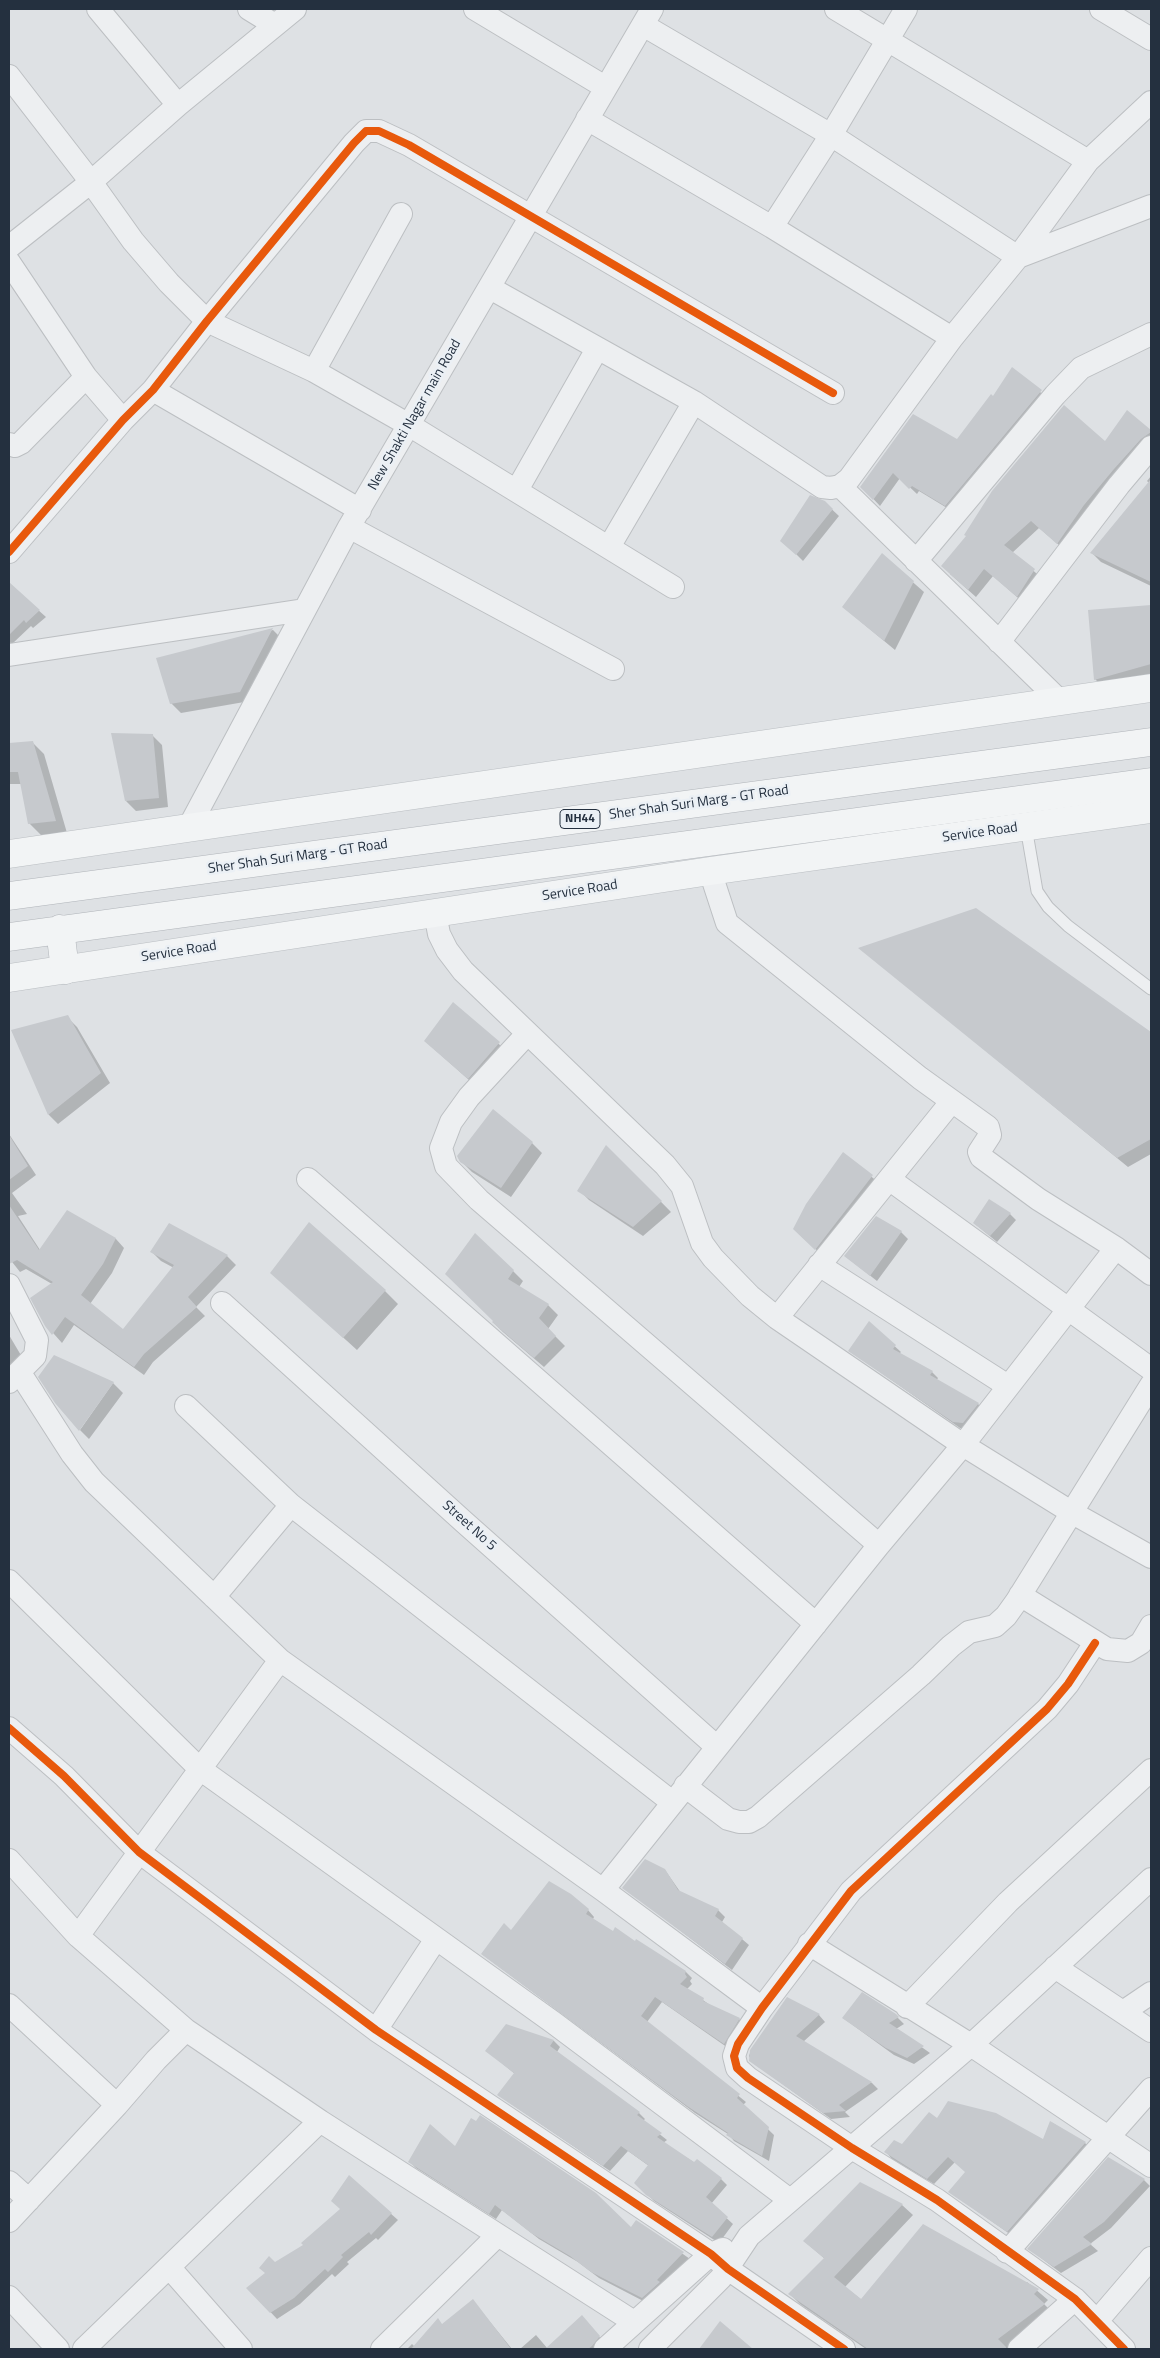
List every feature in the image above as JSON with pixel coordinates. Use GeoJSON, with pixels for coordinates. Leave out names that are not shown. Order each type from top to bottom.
{"type":"FeatureCollection","features":[{"type":"Feature","properties":{"kind":"main road"},"geometry":{"type":"LineString","coordinates":[[9,854],[1151,688]]}},
{"type":"Feature","properties":{"kind":"main road","name":"Sher Shah Suri Marg - GT Road"},"geometry":{"type":"LineString","coordinates":[[9,896],[1151,742]]}},
{"type":"Feature","properties":{"kind":"main road"},"geometry":{"type":"LineString","coordinates":[[9,937],[1151,782]]}},
{"type":"Feature","properties":{"kind":"main road","name":"Service Road"},"geometry":{"type":"LineString","coordinates":[[9,978],[710,872],[1151,809]]}},
{"type":"Feature","properties":{"kind":"main road"},"geometry":{"type":"LineString","coordinates":[[60,929],[65,970]]}},
{"type":"Feature","properties":{"kind":"street"},"geometry":{"type":"LineString","coordinates":[[98,9],[178,105]]}},
{"type":"Feature","properties":{"kind":"street"},"geometry":{"type":"LineString","coordinates":[[249,9],[276,25]]}},
{"type":"Feature","properties":{"kind":"street"},"geometry":{"type":"LineString","coordinates":[[9,247],[91,182],[178,105],[295,9]]}},
{"type":"Feature","properties":{"kind":"street"},"geometry":{"type":"LineString","coordinates":[[475,9],[507,17],[605,87]]}},
{"type":"Feature","properties":{"kind":"street"},"geometry":{"type":"LineString","coordinates":[[836,9],[1088,161]]}},
{"type":"Feature","properties":{"kind":"street"},"geometry":{"type":"LineString","coordinates":[[772,227],[831,135],[906,9]]}},
{"type":"Feature","properties":{"kind":"street"},"geometry":{"type":"LineString","coordinates":[[1101,9],[1151,40]]}},
{"type":"Feature","properties":{"kind":"street"},"geometry":{"type":"LineString","coordinates":[[647,17],[1018,257]]}},
{"type":"Feature","properties":{"kind":"street","name":"New Shakti Nagar main Road"},"geometry":{"type":"LineString","coordinates":[[189,827],[354,519],[490,288],[529,216],[647,17]]}},
{"type":"Feature","properties":{"kind":"street"},"geometry":{"type":"LineString","coordinates":[[9,76],[91,182],[133,241],[169,283],[207,321],[314,371],[409,425],[673,587]]}},
{"type":"Feature","properties":{"kind":"street"},"geometry":{"type":"LineString","coordinates":[[490,288],[694,402],[822,487],[840,486],[849,479],[952,338],[1018,257],[1088,161],[1151,102]]}},
{"type":"Feature","properties":{"kind":"street"},"geometry":{"type":"LineString","coordinates":[[587,119],[772,227],[952,338]]}},
{"type":"Feature","properties":{"kind":"street"},"geometry":{"type":"LineString","coordinates":[[9,552],[123,420],[153,390],[207,321],[354,143],[366,131],[379,131],[391,135],[833,393]]}},
{"type":"Feature","properties":{"kind":"street"},"geometry":{"type":"LineString","coordinates":[[1018,257],[1151,206]]}},
{"type":"Feature","properties":{"kind":"street"},"geometry":{"type":"LineString","coordinates":[[314,371],[401,214]]}},
{"type":"Feature","properties":{"kind":"street"},"geometry":{"type":"LineString","coordinates":[[9,262],[86,377],[123,420]]}},
{"type":"Feature","properties":{"kind":"street"},"geometry":{"type":"LineString","coordinates":[[916,561],[1055,395],[1081,368],[1151,334]]}},
{"type":"Feature","properties":{"kind":"street"},"geometry":{"type":"LineString","coordinates":[[517,490],[597,349]]}},
{"type":"Feature","properties":{"kind":"street"},"geometry":{"type":"LineString","coordinates":[[9,444],[15,446],[21,443],[86,377]]}},
{"type":"Feature","properties":{"kind":"street"},"geometry":{"type":"LineString","coordinates":[[153,390],[354,519],[613,670]]}},
{"type":"Feature","properties":{"kind":"street"},"geometry":{"type":"LineString","coordinates":[[609,547],[694,402]]}},
{"type":"Feature","properties":{"kind":"street"},"geometry":{"type":"LineString","coordinates":[[999,642],[1102,506],[1151,447]]}},
{"type":"Feature","properties":{"kind":"street"},"geometry":{"type":"LineString","coordinates":[[840,486],[1059,700]]}},
{"type":"Feature","properties":{"kind":"street"},"geometry":{"type":"LineString","coordinates":[[9,655],[304,610]]}},
{"type":"Feature","properties":{"kind":"street"},"geometry":{"type":"LineString","coordinates":[[710,872],[727,923],[989,1129],[990,1135],[979,1152],[981,1157],[1038,1199],[1116,1248],[1151,1274]]}},
{"type":"Feature","properties":{"kind":"street"},"geometry":{"type":"LineString","coordinates":[[435,913],[443,942],[463,971],[665,1165],[682,1186],[696,1229],[708,1251],[750,1296],[777,1318],[963,1445],[1071,1512],[1151,1556]]}},
{"type":"Feature","properties":{"kind":"street"},"geometry":{"type":"LineString","coordinates":[[527,1034],[469,1097],[451,1122],[441,1148],[446,1166],[479,1200],[879,1545]]}},
{"type":"Feature","properties":{"kind":"street"},"geometry":{"type":"LineString","coordinates":[[777,1318],[952,1101]]}},
{"type":"Feature","properties":{"kind":"street"},"geometry":{"type":"LineString","coordinates":[[308,1178],[816,1624]]}},
{"type":"Feature","properties":{"kind":"street"},"geometry":{"type":"LineString","coordinates":[[889,1179],[1151,1369]]}},
{"type":"Feature","properties":{"kind":"street"},"geometry":{"type":"LineString","coordinates":[[603,1890],[879,1545],[963,1445],[1116,1248]]}},
{"type":"Feature","properties":{"kind":"street"},"geometry":{"type":"LineString","coordinates":[[819,1265],[1008,1386]]}},
{"type":"Feature","properties":{"kind":"street"},"geometry":{"type":"LineString","coordinates":[[9,1284],[38,1340],[35,1356],[14,1378],[94,1482],[280,1660],[603,1890],[762,2008]]}},
{"type":"Feature","properties":{"kind":"street","name":"Street No 5"},"geometry":{"type":"LineString","coordinates":[[222,1303],[717,1747]]}},
{"type":"Feature","properties":{"kind":"street"},"geometry":{"type":"LineString","coordinates":[[186,1406],[291,1505],[678,1794],[728,1819],[749,1822],[758,1817],[968,1632],[995,1626],[1006,1616],[1151,1385]]}},
{"type":"Feature","properties":{"kind":"street"},"geometry":{"type":"LineString","coordinates":[[214,1597],[291,1505]]}},
{"type":"Feature","properties":{"kind":"street"},"geometry":{"type":"LineString","coordinates":[[9,1581],[200,1769],[637,2084],[790,2200]]}},
{"type":"Feature","properties":{"kind":"street"},"geometry":{"type":"LineString","coordinates":[[1020,1595],[1107,1649],[1128,1651],[1141,1643],[1151,1626]]}},
{"type":"Feature","properties":{"kind":"street"},"geometry":{"type":"LineString","coordinates":[[1095,1643],[1068,1684],[1047,1709],[850,1891],[762,2008],[738,2044],[734,2056],[737,2068],[748,2078],[852,2148],[924,2191],[1075,2299],[1124,2349]]}},
{"type":"Feature","properties":{"kind":"street"},"geometry":{"type":"LineString","coordinates":[[78,1936],[280,1660]]}},
{"type":"Feature","properties":{"kind":"street"},"geometry":{"type":"LineString","coordinates":[[9,1728],[64,1776],[140,1852],[376,2030],[719,2262],[841,2348]]}},
{"type":"Feature","properties":{"kind":"street"},"geometry":{"type":"LineString","coordinates":[[908,2007],[1008,1902],[1151,1770]]}},
{"type":"Feature","properties":{"kind":"street"},"geometry":{"type":"LineString","coordinates":[[9,1860],[78,1936],[186,2030],[320,2121],[634,2322]]}},
{"type":"Feature","properties":{"kind":"street"},"geometry":{"type":"LineString","coordinates":[[605,2349],[634,2322],[719,2262],[852,2148],[971,2044],[1151,1879]]}},
{"type":"Feature","properties":{"kind":"street"},"geometry":{"type":"LineString","coordinates":[[376,2030],[436,1939]]}},
{"type":"Feature","properties":{"kind":"street"},"geometry":{"type":"LineString","coordinates":[[809,1944],[908,2007],[971,2044],[1151,2166]]}},
{"type":"Feature","properties":{"kind":"street"},"geometry":{"type":"LineString","coordinates":[[1055,1967],[1151,2031]]}},
{"type":"Feature","properties":{"kind":"street"},"geometry":{"type":"LineString","coordinates":[[1123,2012],[1151,1993]]}},
{"type":"Feature","properties":{"kind":"street"},"geometry":{"type":"LineString","coordinates":[[9,2004],[117,2106]]}},
{"type":"Feature","properties":{"kind":"street"},"geometry":{"type":"LineString","coordinates":[[9,2221],[117,2106],[156,2060],[186,2030]]}},
{"type":"Feature","properties":{"kind":"street"},"geometry":{"type":"LineString","coordinates":[[1007,2252],[1151,2089]]}},
{"type":"Feature","properties":{"kind":"street"},"geometry":{"type":"LineString","coordinates":[[84,2349],[320,2121]]}},
{"type":"Feature","properties":{"kind":"street"},"geometry":{"type":"LineString","coordinates":[[9,2182],[28,2200]]}},
{"type":"Feature","properties":{"kind":"street"},"geometry":{"type":"LineString","coordinates":[[382,2349],[498,2235]]}},
{"type":"Feature","properties":{"kind":"street"},"geometry":{"type":"LineString","coordinates":[[1097,2321],[1151,2258]]}},
{"type":"Feature","properties":{"kind":"street"},"geometry":{"type":"LineString","coordinates":[[650,2349],[721,2278],[719,2262]]}},
{"type":"Feature","properties":{"kind":"street"},"geometry":{"type":"LineString","coordinates":[[169,2267],[241,2349]]}},
{"type":"Feature","properties":{"kind":"street"},"geometry":{"type":"LineString","coordinates":[[9,2297],[58,2349]]}},
{"type":"Feature","properties":{"kind":"street"},"geometry":{"type":"LineString","coordinates":[[1019,2349],[1075,2299]]}},
{"type":"Feature","properties":{"kind":"lane"},"geometry":{"type":"LineString","coordinates":[[1026,826],[1037,891],[1048,907],[1068,926],[1151,988]]}},
{"type":"Feature","properties":{"kind":"building"},"geometry":{"type":"Polygon","coordinates":[[[1012,367],[1042,390],[945,506],[912,486],[909,489],[893,473],[873,500],[860,487],[913,414],[957,439],[991,394],[993,396],[1012,367]]]}},
{"type":"Feature","properties":{"kind":"building"},"geometry":{"type":"Polygon","coordinates":[[[1064,405],[1105,441],[1127,410],[1151,432],[1141,439],[1114,469],[1084,505],[1057,544],[1031,521],[1004,545],[1035,569],[1017,597],[984,569],[968,590],[941,566],[966,536],[964,535],[992,491],[1064,405]]]}},
{"type":"Feature","properties":{"kind":"building"},"geometry":{"type":"Polygon","coordinates":[[[1151,479],[1151,582],[1090,553],[1151,479]]]}},
{"type":"Feature","properties":{"kind":"building"},"geometry":{"type":"Polygon","coordinates":[[[810,495],[825,501],[833,509],[796,555],[780,541],[810,495]]]}},
{"type":"Feature","properties":{"kind":"building"},"geometry":{"type":"Polygon","coordinates":[[[882,553],[914,581],[884,641],[842,607],[882,553]]]}},
{"type":"Feature","properties":{"kind":"building"},"geometry":{"type":"Polygon","coordinates":[[[9,582],[40,610],[26,623],[24,620],[9,635],[9,582]]]}},
{"type":"Feature","properties":{"kind":"building"},"geometry":{"type":"Polygon","coordinates":[[[1151,605],[1151,664],[1094,680],[1088,610],[1151,605]]]}},
{"type":"Feature","properties":{"kind":"building"},"geometry":{"type":"Polygon","coordinates":[[[273,628],[240,692],[170,704],[156,658],[273,628]]]}},
{"type":"Feature","properties":{"kind":"building"},"geometry":{"type":"Polygon","coordinates":[[[111,733],[153,734],[159,798],[125,801],[111,733]]]}},
{"type":"Feature","properties":{"kind":"building"},"geometry":{"type":"Polygon","coordinates":[[[33,741],[56,821],[28,824],[18,772],[9,772],[9,743],[33,741]]]}},
{"type":"Feature","properties":{"kind":"building"},"geometry":{"type":"Polygon","coordinates":[[[976,908],[1151,1032],[1151,1139],[1117,1158],[858,948],[976,908]]]}},
{"type":"Feature","properties":{"kind":"building"},"geometry":{"type":"Polygon","coordinates":[[[453,1002],[500,1042],[468,1079],[424,1041],[453,1002]]]}},
{"type":"Feature","properties":{"kind":"building"},"geometry":{"type":"Polygon","coordinates":[[[68,1015],[101,1073],[48,1115],[11,1030],[68,1015]]]}},
{"type":"Feature","properties":{"kind":"building"},"geometry":{"type":"Polygon","coordinates":[[[493,1109],[533,1142],[501,1188],[460,1162],[457,1156],[493,1109]]]}},
{"type":"Feature","properties":{"kind":"building"},"geometry":{"type":"Polygon","coordinates":[[[9,1135],[28,1166],[9,1180],[9,1135]]]}},
{"type":"Feature","properties":{"kind":"building"},"geometry":{"type":"Polygon","coordinates":[[[606,1145],[662,1201],[633,1227],[577,1191],[606,1145]]]}},
{"type":"Feature","properties":{"kind":"building"},"geometry":{"type":"Polygon","coordinates":[[[843,1152],[873,1175],[815,1250],[793,1229],[806,1204],[843,1152]]]}},
{"type":"Feature","properties":{"kind":"building"},"geometry":{"type":"Polygon","coordinates":[[[989,1199],[1011,1213],[990,1236],[973,1223],[989,1199]]]}},
{"type":"Feature","properties":{"kind":"building"},"geometry":{"type":"Polygon","coordinates":[[[9,1205],[39,1250],[67,1210],[116,1238],[103,1264],[81,1295],[123,1329],[174,1265],[150,1252],[169,1223],[228,1255],[188,1297],[197,1307],[144,1354],[134,1367],[65,1317],[52,1335],[45,1326],[30,1298],[53,1282],[17,1260],[9,1264],[9,1205]]]}},
{"type":"Feature","properties":{"kind":"building"},"geometry":{"type":"Polygon","coordinates":[[[876,1216],[902,1231],[870,1276],[844,1256],[876,1216]]]}},
{"type":"Feature","properties":{"kind":"building"},"geometry":{"type":"Polygon","coordinates":[[[309,1222],[386,1290],[343,1338],[270,1273],[309,1222]]]}},
{"type":"Feature","properties":{"kind":"building"},"geometry":{"type":"Polygon","coordinates":[[[475,1233],[514,1270],[508,1279],[549,1304],[539,1318],[556,1336],[534,1358],[492,1322],[445,1274],[475,1233]]]}},
{"type":"Feature","properties":{"kind":"building"},"geometry":{"type":"Polygon","coordinates":[[[869,1321],[896,1345],[893,1349],[933,1371],[930,1375],[979,1403],[963,1423],[953,1422],[848,1351],[869,1321]]]}},
{"type":"Feature","properties":{"kind":"building"},"geometry":{"type":"Polygon","coordinates":[[[54,1355],[114,1382],[79,1431],[55,1403],[38,1377],[54,1355]]]}},
{"type":"Feature","properties":{"kind":"building"},"geometry":{"type":"Polygon","coordinates":[[[645,1859],[665,1869],[678,1890],[719,1909],[715,1916],[743,1938],[725,1964],[622,1888],[645,1859]]]}},
{"type":"Feature","properties":{"kind":"building"},"geometry":{"type":"Polygon","coordinates":[[[549,1881],[571,1894],[589,1909],[586,1914],[613,1931],[615,1927],[686,1971],[687,1977],[680,1984],[704,1998],[703,2001],[740,2018],[724,2044],[655,1997],[641,2016],[740,2094],[737,2098],[769,2127],[762,2156],[726,2135],[728,2133],[687,2106],[481,1954],[504,1923],[511,1930],[549,1881]]]}},
{"type":"Feature","properties":{"kind":"building"},"geometry":{"type":"Polygon","coordinates":[[[862,1992],[896,2014],[899,2017],[889,2023],[924,2046],[907,2058],[886,2048],[842,2018],[862,1992]]]}},
{"type":"Feature","properties":{"kind":"building"},"geometry":{"type":"Polygon","coordinates":[[[787,1997],[820,2014],[796,2036],[872,2082],[839,2105],[846,2111],[823,2113],[749,2061],[750,2050],[787,1997]]]}},
{"type":"Feature","properties":{"kind":"building"},"geometry":{"type":"Polygon","coordinates":[[[506,2024],[554,2040],[550,2046],[640,2112],[637,2115],[662,2133],[657,2137],[694,2162],[697,2159],[722,2178],[706,2197],[728,2217],[712,2237],[646,2195],[634,2183],[648,2165],[621,2146],[603,2166],[497,2095],[514,2073],[485,2051],[506,2024]]]}},
{"type":"Feature","properties":{"kind":"building"},"geometry":{"type":"Polygon","coordinates":[[[948,2101],[996,2113],[1043,2139],[1050,2121],[1086,2142],[1007,2232],[948,2192],[965,2172],[948,2157],[927,2179],[884,2152],[894,2140],[902,2144],[929,2112],[937,2118],[948,2101]]]}},
{"type":"Feature","properties":{"kind":"building"},"geometry":{"type":"Polygon","coordinates":[[[480,2115],[596,2193],[631,2227],[636,2220],[684,2252],[657,2280],[660,2282],[642,2298],[591,2272],[570,2256],[531,2233],[495,2205],[489,2214],[408,2162],[430,2124],[455,2146],[471,2118],[476,2121],[480,2115]]]}},
{"type":"Feature","properties":{"kind":"building"},"geometry":{"type":"Polygon","coordinates":[[[1108,2157],[1145,2179],[1104,2222],[1083,2237],[1092,2244],[1054,2267],[1027,2249],[1108,2157]]]}},
{"type":"Feature","properties":{"kind":"building"},"geometry":{"type":"Polygon","coordinates":[[[349,2175],[392,2213],[371,2235],[369,2232],[341,2255],[343,2257],[328,2272],[325,2269],[294,2298],[270,2313],[246,2288],[265,2273],[259,2268],[269,2256],[275,2262],[303,2245],[301,2243],[340,2209],[331,2201],[349,2175]]]}},
{"type":"Feature","properties":{"kind":"building"},"geometry":{"type":"Polygon","coordinates":[[[860,2182],[903,2204],[834,2277],[861,2299],[923,2224],[1039,2289],[1034,2294],[1045,2304],[998,2339],[1006,2349],[868,2349],[788,2294],[824,2258],[803,2241],[860,2182]]]}},
{"type":"Feature","properties":{"kind":"building"},"geometry":{"type":"Polygon","coordinates":[[[473,2299],[511,2349],[411,2349],[438,2318],[442,2324],[473,2299]]]}},
{"type":"Feature","properties":{"kind":"building"},"geometry":{"type":"Polygon","coordinates":[[[582,2315],[600,2336],[592,2346],[588,2349],[545,2349],[582,2315]]]}},
{"type":"Feature","properties":{"kind":"building"},"geometry":{"type":"Polygon","coordinates":[[[720,2321],[753,2349],[699,2349],[720,2321]]]}},
{"type":"Feature","properties":{"kind":"cycle path"},"geometry":{"type":"LineString","coordinates":[[9,552],[123,420],[153,390],[207,321],[354,143],[366,131],[379,131],[409,145],[833,393]]}},
{"type":"Feature","properties":{"kind":"cycle path"},"geometry":{"type":"LineString","coordinates":[[1095,1643],[1068,1684],[1047,1709],[851,1891],[762,2008],[738,2044],[734,2056],[737,2068],[748,2078],[852,2148],[937,2200],[1075,2299],[1124,2349]]}},
{"type":"Feature","properties":{"kind":"cycle path"},"geometry":{"type":"LineString","coordinates":[[9,1728],[64,1776],[139,1852],[376,2030],[711,2254],[728,2269],[844,2349]]}}]}
